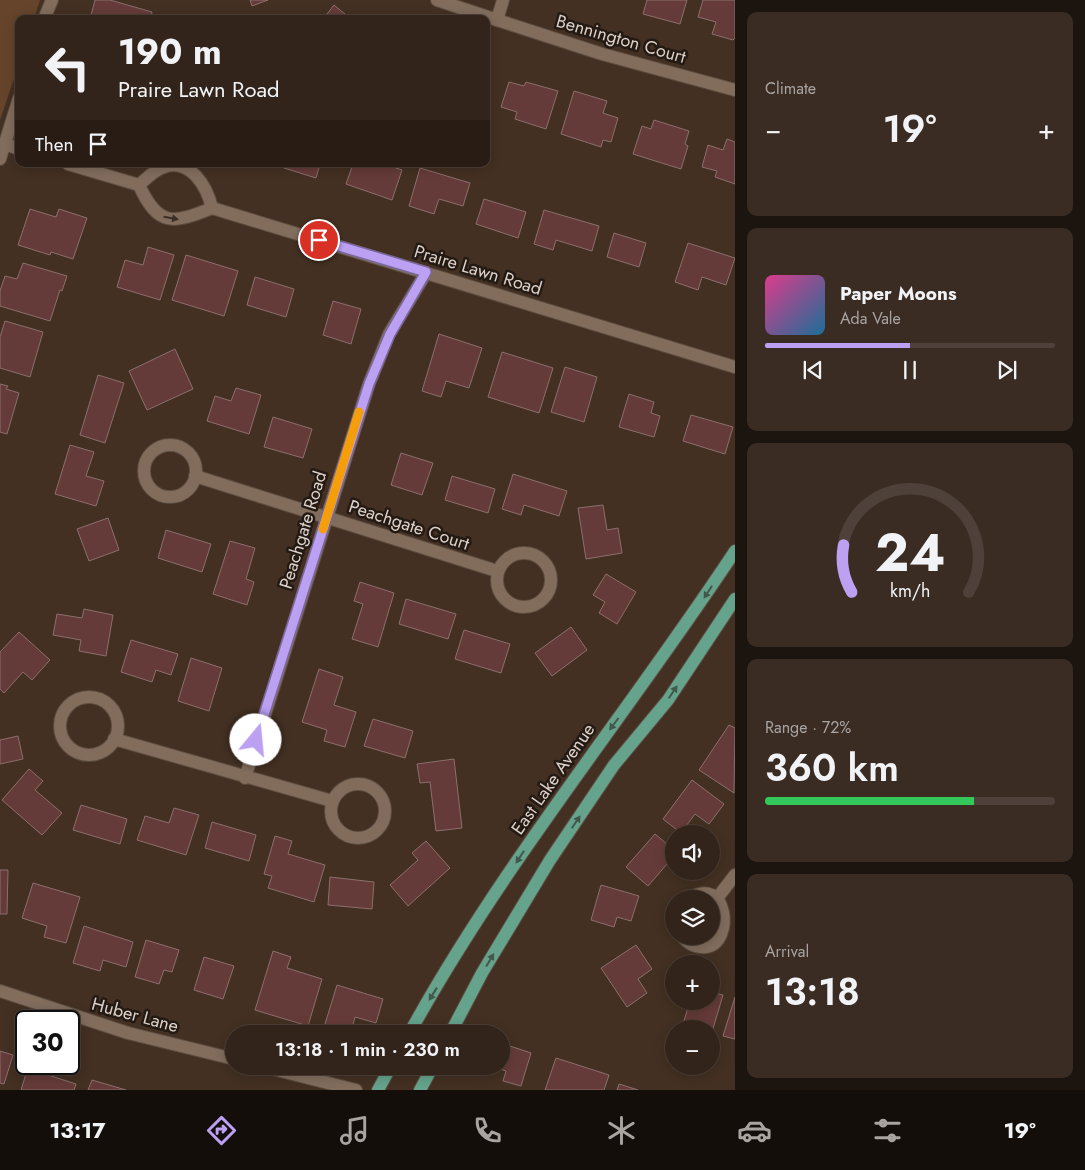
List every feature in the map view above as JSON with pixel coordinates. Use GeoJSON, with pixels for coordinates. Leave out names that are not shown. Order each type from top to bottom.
{"type":"FeatureCollection","features":[{"type":"Feature","properties":{"kind":"main road","name":"East Lake Avenue"},"geometry":{"type":"LineString","coordinates":[[414,1025],[477,922],[558,800],[676,641],[735,551]]}},
{"type":"Feature","properties":{"kind":"main road"},"geometry":{"type":"LineString","coordinates":[[455,1025],[482,974],[550,860],[614,765],[668,700],[735,599]]}},
{"type":"Feature","properties":{"kind":"main road"},"geometry":{"type":"LineString","coordinates":[[378,1090],[387,1075]]}},
{"type":"Feature","properties":{"kind":"main road"},"geometry":{"type":"LineString","coordinates":[[420,1090],[428,1075]]}},
{"type":"Feature","properties":{"kind":"street"},"geometry":{"type":"LineString","coordinates":[[46,15],[52,0]]}},
{"type":"Feature","properties":{"kind":"street","name":"Bennington Court"},"geometry":{"type":"LineString","coordinates":[[437,0],[482,15]]}},
{"type":"Feature","properties":{"kind":"street"},"geometry":{"type":"LineString","coordinates":[[497,20],[503,0]]}},
{"type":"Feature","properties":{"kind":"street","name":"Bennington Court"},"geometry":{"type":"LineString","coordinates":[[490,18],[602,54],[735,90]]}},
{"type":"Feature","properties":{"kind":"street"},"geometry":{"type":"LineString","coordinates":[[0,159],[15,111]]}},
{"type":"Feature","properties":{"kind":"street"},"geometry":{"type":"LineString","coordinates":[[5,144],[15,148]]}},
{"type":"Feature","properties":{"kind":"street"},"geometry":{"type":"LineString","coordinates":[[78,167],[139,185],[153,210],[164,218],[175,220],[212,208],[209,194],[198,177],[182,168],[164,167],[139,185]]}},
{"type":"Feature","properties":{"kind":"street","name":"Praire Lawn Road"},"geometry":{"type":"LineString","coordinates":[[212,208],[735,367]]}},
{"type":"Feature","properties":{"kind":"street","name":"Peachgate Road"},"geometry":{"type":"LineString","coordinates":[[245,778],[369,384],[390,334],[426,272]]}},
{"type":"Feature","properties":{"kind":"street"},"geometry":{"type":"LineString","coordinates":[[173,445],[188,452],[196,468],[195,476],[187,490],[172,496],[164,496],[150,486],[146,479],[146,462],[156,449],[173,445]]}},
{"type":"Feature","properties":{"kind":"street","name":"Peachgate Court"},"geometry":{"type":"LineString","coordinates":[[195,476],[497,571]]}},
{"type":"Feature","properties":{"kind":"street"},"geometry":{"type":"LineString","coordinates":[[526,552],[535,555],[548,568],[550,586],[547,594],[534,606],[516,607],[502,597],[498,589],[497,571],[508,557],[526,552]]}},
{"type":"Feature","properties":{"kind":"street"},"geometry":{"type":"LineString","coordinates":[[88,697],[107,703],[117,720],[114,739],[109,746],[93,755],[75,751],[63,738],[60,729],[64,711],[78,699],[88,697]]}},
{"type":"Feature","properties":{"kind":"street"},"geometry":{"type":"LineString","coordinates":[[114,739],[245,778],[332,801]]}},
{"type":"Feature","properties":{"kind":"street"},"geometry":{"type":"LineString","coordinates":[[361,783],[370,786],[377,790],[386,806],[383,824],[377,831],[360,838],[342,834],[332,819],[332,801],[344,787],[361,783]]}},
{"type":"Feature","properties":{"kind":"street"},"geometry":{"type":"LineString","coordinates":[[720,894],[735,875]]}},
{"type":"Feature","properties":{"kind":"street"},"geometry":{"type":"LineString","coordinates":[[720,899],[730,910],[733,929],[720,943]]}},
{"type":"Feature","properties":{"kind":"street"},"geometry":{"type":"LineString","coordinates":[[692,945],[711,947],[716,945]]}},
{"type":"Feature","properties":{"kind":"street","name":"Huber Lane"},"geometry":{"type":"LineString","coordinates":[[0,991],[128,1033],[225,1057]]}},
{"type":"Feature","properties":{"kind":"street"},"geometry":{"type":"LineString","coordinates":[[297,1075],[356,1090]]}},
{"type":"Feature","properties":{"kind":"shaded area"},"geometry":{"type":"Polygon","coordinates":[[[0,0],[40,0],[35,15],[15,15],[15,76],[0,120],[0,0]]]}},
{"type":"Feature","properties":{"kind":"building"},"geometry":{"type":"Polygon","coordinates":[[[95,0],[110,0],[152,12],[152,15],[91,15],[95,0]]]}},
{"type":"Feature","properties":{"kind":"building"},"geometry":{"type":"Polygon","coordinates":[[[250,0],[268,0],[252,6],[250,0]]]}},
{"type":"Feature","properties":{"kind":"building"},"geometry":{"type":"Polygon","coordinates":[[[647,0],[687,0],[680,24],[643,14],[647,0]]]}},
{"type":"Feature","properties":{"kind":"building"},"geometry":{"type":"Polygon","coordinates":[[[703,0],[735,0],[735,38],[733,40],[712,34],[716,22],[698,17],[703,0]]]}},
{"type":"Feature","properties":{"kind":"building"},"geometry":{"type":"Polygon","coordinates":[[[334,5],[346,15],[326,15],[334,5]]]}},
{"type":"Feature","properties":{"kind":"building"},"geometry":{"type":"Polygon","coordinates":[[[509,82],[524,86],[526,82],[558,91],[546,129],[515,119],[517,112],[501,107],[509,82]]]}},
{"type":"Feature","properties":{"kind":"building"},"geometry":{"type":"Polygon","coordinates":[[[574,91],[607,101],[603,113],[618,118],[611,142],[603,140],[601,147],[561,134],[574,91]]]}},
{"type":"Feature","properties":{"kind":"building"},"geometry":{"type":"Polygon","coordinates":[[[654,120],[689,131],[685,144],[688,146],[681,169],[633,154],[642,126],[651,129],[654,120]]]}},
{"type":"Feature","properties":{"kind":"building"},"geometry":{"type":"Polygon","coordinates":[[[727,139],[735,142],[735,184],[715,177],[717,171],[702,167],[708,145],[723,150],[727,139]]]}},
{"type":"Feature","properties":{"kind":"building"},"geometry":{"type":"Polygon","coordinates":[[[284,167],[319,167],[316,178],[284,167]]]}},
{"type":"Feature","properties":{"kind":"building"},"geometry":{"type":"Polygon","coordinates":[[[352,167],[393,167],[402,170],[392,200],[346,184],[352,167]]]}},
{"type":"Feature","properties":{"kind":"building"},"geometry":{"type":"Polygon","coordinates":[[[420,168],[470,183],[463,206],[439,199],[434,214],[409,206],[420,168]]]}},
{"type":"Feature","properties":{"kind":"building"},"geometry":{"type":"Polygon","coordinates":[[[484,199],[526,212],[518,238],[476,224],[484,199]]]}},
{"type":"Feature","properties":{"kind":"building"},"geometry":{"type":"Polygon","coordinates":[[[30,209],[56,217],[59,209],[87,218],[73,259],[51,252],[50,255],[18,245],[30,209]]]}},
{"type":"Feature","properties":{"kind":"building"},"geometry":{"type":"Polygon","coordinates":[[[544,210],[599,226],[592,251],[556,240],[553,250],[534,244],[544,210]]]}},
{"type":"Feature","properties":{"kind":"building"},"geometry":{"type":"Polygon","coordinates":[[[614,233],[646,243],[639,267],[607,257],[614,233]]]}},
{"type":"Feature","properties":{"kind":"building"},"geometry":{"type":"Polygon","coordinates":[[[688,243],[735,258],[726,285],[702,277],[698,290],[675,282],[688,243]]]}},
{"type":"Feature","properties":{"kind":"building"},"geometry":{"type":"Polygon","coordinates":[[[148,247],[174,255],[160,300],[117,287],[125,260],[143,265],[148,247]]]}},
{"type":"Feature","properties":{"kind":"building"},"geometry":{"type":"Polygon","coordinates":[[[186,255],[238,271],[224,316],[172,300],[186,255]]]}},
{"type":"Feature","properties":{"kind":"building"},"geometry":{"type":"Polygon","coordinates":[[[23,263],[67,276],[62,291],[60,290],[50,321],[0,306],[0,291],[5,276],[17,279],[23,263]]]}},
{"type":"Feature","properties":{"kind":"building"},"geometry":{"type":"Polygon","coordinates":[[[255,277],[294,289],[286,317],[247,305],[255,277]]]}},
{"type":"Feature","properties":{"kind":"building"},"geometry":{"type":"Polygon","coordinates":[[[333,301],[361,309],[351,344],[323,335],[333,301]]]}},
{"type":"Feature","properties":{"kind":"building"},"geometry":{"type":"Polygon","coordinates":[[[5,321],[43,332],[30,377],[0,368],[0,337],[5,321]]]}},
{"type":"Feature","properties":{"kind":"building"},"geometry":{"type":"Polygon","coordinates":[[[439,334],[482,348],[469,388],[446,381],[441,397],[422,391],[439,334]]]}},
{"type":"Feature","properties":{"kind":"building"},"geometry":{"type":"Polygon","coordinates":[[[175,349],[193,389],[147,410],[129,371],[175,349]]]}},
{"type":"Feature","properties":{"kind":"building"},"geometry":{"type":"Polygon","coordinates":[[[502,352],[553,368],[539,413],[488,397],[502,352]]]}},
{"type":"Feature","properties":{"kind":"building"},"geometry":{"type":"Polygon","coordinates":[[[565,367],[597,377],[584,422],[551,412],[565,367]]]}},
{"type":"Feature","properties":{"kind":"building"},"geometry":{"type":"Polygon","coordinates":[[[98,375],[124,383],[105,443],[80,435],[98,375]]]}},
{"type":"Feature","properties":{"kind":"building"},"geometry":{"type":"Polygon","coordinates":[[[0,384],[8,386],[6,389],[19,393],[7,434],[0,432],[0,384]]]}},
{"type":"Feature","properties":{"kind":"building"},"geometry":{"type":"Polygon","coordinates":[[[236,388],[261,395],[249,434],[207,421],[215,396],[231,401],[236,388]]]}},
{"type":"Feature","properties":{"kind":"building"},"geometry":{"type":"Polygon","coordinates":[[[629,394],[654,402],[651,413],[660,416],[654,437],[619,427],[629,394]]]}},
{"type":"Feature","properties":{"kind":"building"},"geometry":{"type":"Polygon","coordinates":[[[691,415],[733,427],[725,454],[683,441],[691,415]]]}},
{"type":"Feature","properties":{"kind":"building"},"geometry":{"type":"Polygon","coordinates":[[[273,417],[312,429],[303,458],[264,447],[273,417]]]}},
{"type":"Feature","properties":{"kind":"building"},"geometry":{"type":"Polygon","coordinates":[[[70,445],[94,452],[86,476],[104,481],[96,506],[55,494],[70,445]]]}},
{"type":"Feature","properties":{"kind":"building"},"geometry":{"type":"Polygon","coordinates":[[[401,453],[433,463],[422,495],[391,485],[401,453]]]}},
{"type":"Feature","properties":{"kind":"building"},"geometry":{"type":"Polygon","coordinates":[[[513,474],[567,491],[559,516],[524,505],[521,515],[502,509],[513,474]]]}},
{"type":"Feature","properties":{"kind":"building"},"geometry":{"type":"Polygon","coordinates":[[[452,476],[495,489],[488,513],[445,500],[452,476]]]}},
{"type":"Feature","properties":{"kind":"building"},"geometry":{"type":"Polygon","coordinates":[[[603,505],[607,530],[618,528],[622,553],[586,559],[578,508],[603,505]]]}},
{"type":"Feature","properties":{"kind":"building"},"geometry":{"type":"Polygon","coordinates":[[[108,518],[119,550],[89,561],[77,529],[108,518]]]}},
{"type":"Feature","properties":{"kind":"building"},"geometry":{"type":"Polygon","coordinates":[[[166,530],[211,544],[202,572],[158,558],[166,530]]]}},
{"type":"Feature","properties":{"kind":"building"},"geometry":{"type":"Polygon","coordinates":[[[230,541],[255,548],[246,579],[254,582],[247,605],[213,594],[230,541]]]}},
{"type":"Feature","properties":{"kind":"building"},"geometry":{"type":"Polygon","coordinates":[[[606,574],[636,592],[617,624],[599,613],[605,602],[593,595],[606,574]]]}},
{"type":"Feature","properties":{"kind":"building"},"geometry":{"type":"Polygon","coordinates":[[[360,582],[394,593],[378,647],[352,639],[363,604],[354,601],[360,582]]]}},
{"type":"Feature","properties":{"kind":"building"},"geometry":{"type":"Polygon","coordinates":[[[406,599],[456,614],[448,639],[399,624],[406,599]]]}},
{"type":"Feature","properties":{"kind":"building"},"geometry":{"type":"Polygon","coordinates":[[[84,609],[113,615],[106,656],[79,651],[81,640],[53,635],[57,614],[82,618],[84,609]]]}},
{"type":"Feature","properties":{"kind":"building"},"geometry":{"type":"Polygon","coordinates":[[[571,627],[587,650],[552,676],[535,653],[571,627]]]}},
{"type":"Feature","properties":{"kind":"building"},"geometry":{"type":"Polygon","coordinates":[[[464,630],[510,644],[501,673],[455,659],[464,630]]]}},
{"type":"Feature","properties":{"kind":"building"},"geometry":{"type":"Polygon","coordinates":[[[19,632],[50,660],[32,680],[23,672],[4,693],[0,689],[0,652],[19,632]]]}},
{"type":"Feature","properties":{"kind":"building"},"geometry":{"type":"Polygon","coordinates":[[[131,640],[178,654],[171,675],[156,670],[152,682],[121,672],[131,640]]]}},
{"type":"Feature","properties":{"kind":"building"},"geometry":{"type":"Polygon","coordinates":[[[191,658],[222,668],[209,711],[178,701],[191,658]]]}},
{"type":"Feature","properties":{"kind":"building"},"geometry":{"type":"Polygon","coordinates":[[[319,669],[343,677],[334,705],[356,712],[345,747],[324,741],[327,730],[302,722],[319,669]]]}},
{"type":"Feature","properties":{"kind":"building"},"geometry":{"type":"Polygon","coordinates":[[[373,719],[413,731],[405,758],[364,746],[373,719]]]}},
{"type":"Feature","properties":{"kind":"building"},"geometry":{"type":"Polygon","coordinates":[[[729,725],[735,728],[734,793],[699,770],[729,725]]]}},
{"type":"Feature","properties":{"kind":"building"},"geometry":{"type":"Polygon","coordinates":[[[18,736],[23,759],[0,764],[0,740],[18,736]]]}},
{"type":"Feature","properties":{"kind":"building"},"geometry":{"type":"Polygon","coordinates":[[[454,759],[462,828],[436,831],[430,782],[420,783],[417,764],[454,759]]]}},
{"type":"Feature","properties":{"kind":"building"},"geometry":{"type":"Polygon","coordinates":[[[29,769],[43,781],[35,790],[62,813],[42,835],[2,800],[29,769]]]}},
{"type":"Feature","properties":{"kind":"building"},"geometry":{"type":"Polygon","coordinates":[[[692,780],[724,804],[709,824],[695,814],[687,825],[671,825],[663,819],[692,780]]]}},
{"type":"Feature","properties":{"kind":"building"},"geometry":{"type":"Polygon","coordinates":[[[81,805],[127,819],[120,844],[73,830],[81,805]]]}},
{"type":"Feature","properties":{"kind":"building"},"geometry":{"type":"Polygon","coordinates":[[[174,808],[199,815],[186,855],[137,840],[145,816],[169,823],[174,808]]]}},
{"type":"Feature","properties":{"kind":"building"},"geometry":{"type":"Polygon","coordinates":[[[212,822],[256,835],[249,861],[205,848],[212,822]]]}},
{"type":"Feature","properties":{"kind":"building"},"geometry":{"type":"Polygon","coordinates":[[[655,834],[665,842],[665,866],[648,886],[626,867],[655,834]]]}},
{"type":"Feature","properties":{"kind":"building"},"geometry":{"type":"Polygon","coordinates":[[[275,836],[292,841],[288,854],[325,865],[314,902],[268,888],[272,876],[264,874],[275,836]]]}},
{"type":"Feature","properties":{"kind":"building"},"geometry":{"type":"Polygon","coordinates":[[[426,841],[450,868],[408,906],[390,885],[418,860],[412,853],[426,841]]]}},
{"type":"Feature","properties":{"kind":"building"},"geometry":{"type":"Polygon","coordinates":[[[0,870],[8,870],[7,914],[0,914],[0,870]]]}},
{"type":"Feature","properties":{"kind":"building"},"geometry":{"type":"Polygon","coordinates":[[[330,877],[374,882],[372,909],[328,905],[330,877]]]}},
{"type":"Feature","properties":{"kind":"building"},"geometry":{"type":"Polygon","coordinates":[[[33,883],[80,897],[66,943],[44,937],[47,926],[22,918],[33,883]]]}},
{"type":"Feature","properties":{"kind":"building"},"geometry":{"type":"Polygon","coordinates":[[[601,885],[639,896],[631,921],[617,917],[614,927],[591,920],[601,885]]]}},
{"type":"Feature","properties":{"kind":"building"},"geometry":{"type":"Polygon","coordinates":[[[84,926],[133,942],[126,967],[103,960],[100,971],[73,963],[84,926]]]}},
{"type":"Feature","properties":{"kind":"building"},"geometry":{"type":"Polygon","coordinates":[[[146,940],[179,950],[172,972],[164,970],[159,984],[135,977],[146,940]]]}},
{"type":"Feature","properties":{"kind":"building"},"geometry":{"type":"Polygon","coordinates":[[[636,945],[652,969],[638,979],[647,993],[627,1007],[601,968],[636,945]]]}},
{"type":"Feature","properties":{"kind":"building"},"geometry":{"type":"Polygon","coordinates":[[[273,951],[291,957],[287,968],[322,979],[308,1025],[255,1010],[273,951]]]}},
{"type":"Feature","properties":{"kind":"building"},"geometry":{"type":"Polygon","coordinates":[[[204,957],[234,966],[223,999],[194,990],[204,957]]]}},
{"type":"Feature","properties":{"kind":"building"},"geometry":{"type":"Polygon","coordinates":[[[337,985],[383,999],[376,1023],[355,1017],[353,1025],[325,1024],[337,985]]]}},
{"type":"Feature","properties":{"kind":"building"},"geometry":{"type":"Polygon","coordinates":[[[720,994],[723,995],[720,1005],[720,994]]]}},
{"type":"Feature","properties":{"kind":"building"},"geometry":{"type":"Polygon","coordinates":[[[735,997],[735,1039],[723,1036],[735,997]]]}},
{"type":"Feature","properties":{"kind":"building"},"geometry":{"type":"Polygon","coordinates":[[[687,1010],[719,1010],[716,1020],[684,1020],[687,1010]]]}},
{"type":"Feature","properties":{"kind":"building"},"geometry":{"type":"Polygon","coordinates":[[[510,1046],[531,1053],[521,1086],[503,1081],[505,1075],[510,1075],[510,1046]]]}},
{"type":"Feature","properties":{"kind":"building"},"geometry":{"type":"Polygon","coordinates":[[[0,1051],[13,1055],[4,1084],[0,1083],[0,1051]]]}},
{"type":"Feature","properties":{"kind":"building"},"geometry":{"type":"Polygon","coordinates":[[[556,1058],[609,1075],[604,1090],[545,1090],[556,1058]]]}},
{"type":"Feature","properties":{"kind":"building"},"geometry":{"type":"Polygon","coordinates":[[[26,1075],[48,1075],[76,1084],[74,1090],[21,1090],[26,1075]]]}},
{"type":"Feature","properties":{"kind":"building"},"geometry":{"type":"Polygon","coordinates":[[[92,1080],[126,1090],[88,1090],[92,1080]]]}},
{"type":"Feature","properties":{"kind":"building"},"geometry":{"type":"Polygon","coordinates":[[[619,1084],[638,1090],[617,1090],[619,1084]]]}},
{"type":"Feature","properties":{"kind":"slow traffic"},"geometry":{"type":"LineString","coordinates":[[323,529],[339,471],[359,412]]}},
{"type":"Feature","properties":{"kind":"route"},"geometry":{"type":"LineString","coordinates":[[256,740],[327,517],[339,471],[369,384],[390,334],[426,272],[319,240]]}}]}
